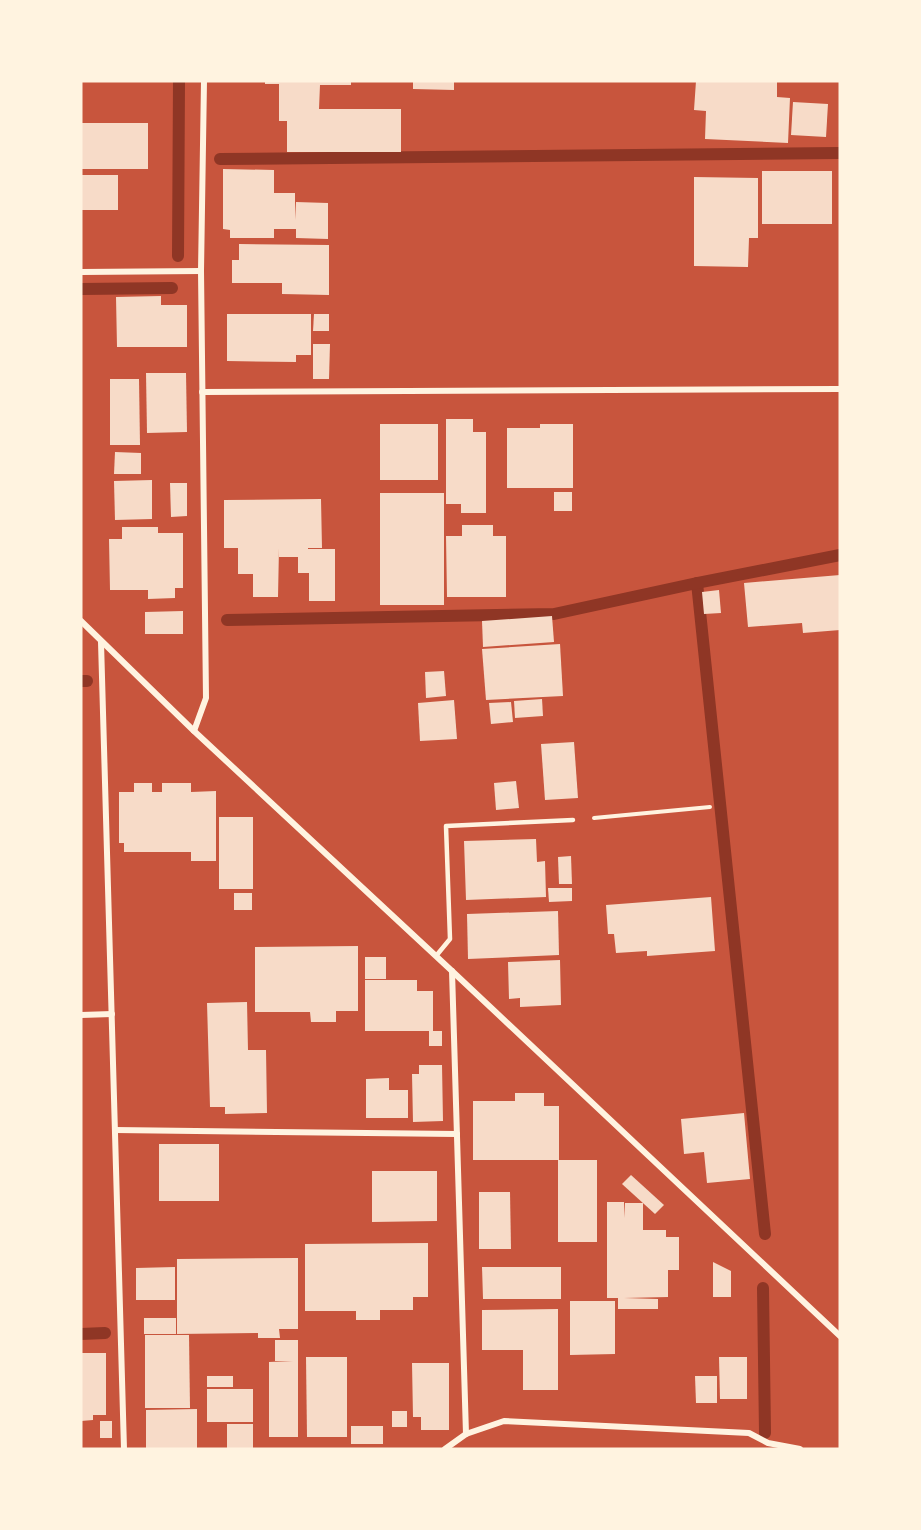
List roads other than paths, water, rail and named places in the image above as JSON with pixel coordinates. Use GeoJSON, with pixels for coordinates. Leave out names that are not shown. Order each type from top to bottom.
{"type":"FeatureCollection","features":[{"type":"Feature","properties":{"kind":"street"},"geometry":{"type":"LineString","coordinates":[[194,731],[206,698],[201,272],[204,81]]}},
{"type":"Feature","properties":{"kind":"street"},"geometry":{"type":"LineString","coordinates":[[81,272],[201,272]]}},
{"type":"Feature","properties":{"kind":"street"},"geometry":{"type":"LineString","coordinates":[[202,393],[840,389]]}},
{"type":"Feature","properties":{"kind":"street"},"geometry":{"type":"LineString","coordinates":[[81,621],[194,731],[840,1336]]}},
{"type":"Feature","properties":{"kind":"street"},"geometry":{"type":"LineString","coordinates":[[101,641],[124,1449]]}},
{"type":"Feature","properties":{"kind":"street"},"geometry":{"type":"LineString","coordinates":[[452,971],[466,1434]]}},
{"type":"Feature","properties":{"kind":"street"},"geometry":{"type":"LineString","coordinates":[[81,1015],[112,1014]]}},
{"type":"Feature","properties":{"kind":"street"},"geometry":{"type":"LineString","coordinates":[[115,1130],[457,1134]]}},
{"type":"Feature","properties":{"kind":"street"},"geometry":{"type":"LineString","coordinates":[[445,1449],[466,1434],[504,1421],[749,1433],[768,1443],[800,1449]]}},
{"type":"Feature","properties":{"kind":"lane"},"geometry":{"type":"LineString","coordinates":[[436,956],[450,939],[446,826],[573,820]]}},
{"type":"Feature","properties":{"kind":"waterway"},"geometry":{"type":"LineString","coordinates":[[178,256],[179,81]]}},
{"type":"Feature","properties":{"kind":"waterway"},"geometry":{"type":"LineString","coordinates":[[220,159],[840,153]]}},
{"type":"Feature","properties":{"kind":"waterway"},"geometry":{"type":"LineString","coordinates":[[81,289],[172,288]]}},
{"type":"Feature","properties":{"kind":"waterway"},"geometry":{"type":"LineString","coordinates":[[227,620],[554,614],[840,555]]}},
{"type":"Feature","properties":{"kind":"waterway"},"geometry":{"type":"LineString","coordinates":[[697,583],[765,1234]]}},
{"type":"Feature","properties":{"kind":"waterway"},"geometry":{"type":"LineString","coordinates":[[81,681],[87,681]]}},
{"type":"Feature","properties":{"kind":"waterway"},"geometry":{"type":"LineString","coordinates":[[763,1288],[765,1433]]}},
{"type":"Feature","properties":{"kind":"waterway"},"geometry":{"type":"LineString","coordinates":[[81,1334],[105,1333]]}}]}
